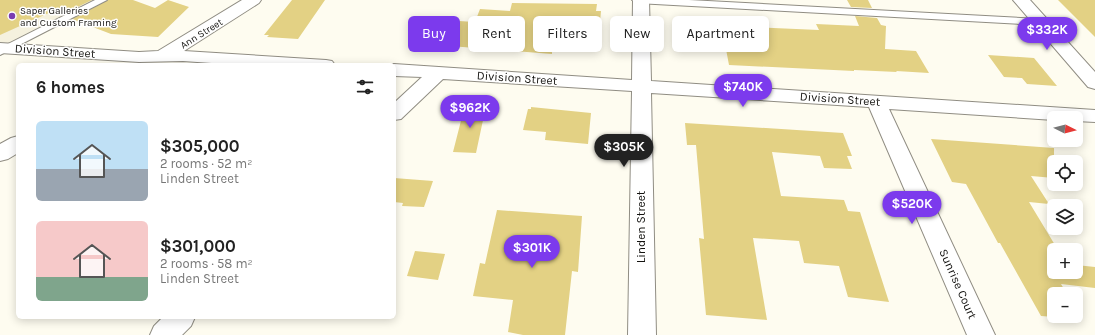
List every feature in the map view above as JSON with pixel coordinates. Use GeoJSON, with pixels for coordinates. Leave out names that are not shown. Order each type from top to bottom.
{"type":"FeatureCollection","features":[{"type":"Feature","properties":{"kind":"street","name":"Ann Street"},"geometry":{"type":"LineString","coordinates":[[151,63],[253,0]]}},
{"type":"Feature","properties":{"kind":"street","name":"Linden Street"},"geometry":{"type":"LineString","coordinates":[[641,0],[640,86],[642,335]]}},
{"type":"Feature","properties":{"kind":"street"},"geometry":{"type":"LineString","coordinates":[[1021,0],[1095,83]]}},
{"type":"Feature","properties":{"kind":"street","name":"Division Street"},"geometry":{"type":"LineString","coordinates":[[3,49],[140,57],[184,56],[294,63]]}},
{"type":"Feature","properties":{"kind":"street","name":"Division Street"},"geometry":{"type":"LineString","coordinates":[[396,70],[1095,116]]}},
{"type":"Feature","properties":{"kind":"street"},"geometry":{"type":"LineString","coordinates":[[396,112],[438,72]]}},
{"type":"Feature","properties":{"kind":"street","name":"Sunrise Court"},"geometry":{"type":"LineString","coordinates":[[876,101],[981,335]]}},
{"type":"Feature","properties":{"kind":"street"},"geometry":{"type":"LineString","coordinates":[[0,154],[16,144]]}},
{"type":"Feature","properties":{"kind":"street"},"geometry":{"type":"LineString","coordinates":[[164,335],[179,319]]}},
{"type":"Feature","properties":{"kind":"lane"},"geometry":{"type":"LineString","coordinates":[[3,49],[102,0]]}},
{"type":"Feature","properties":{"kind":"lane"},"geometry":{"type":"LineString","coordinates":[[637,0],[1040,22]]}},
{"type":"Feature","properties":{"kind":"shaded area"},"geometry":{"type":"Polygon","coordinates":[[[0,0],[100,0],[8,47],[0,46],[0,0]]]}},
{"type":"Feature","properties":{"kind":"building"},"geometry":{"type":"Polygon","coordinates":[[[0,0],[92,0],[61,15],[51,12],[0,35],[0,0]]]}},
{"type":"Feature","properties":{"kind":"building"},"geometry":{"type":"Polygon","coordinates":[[[108,0],[133,0],[155,8],[168,0],[189,7],[158,37],[111,34],[72,19],[108,0]]]}},
{"type":"Feature","properties":{"kind":"building"},"geometry":{"type":"Polygon","coordinates":[[[292,0],[325,0],[298,39],[267,37],[269,35],[264,35],[292,0]]]}},
{"type":"Feature","properties":{"kind":"building"},"geometry":{"type":"Polygon","coordinates":[[[847,0],[868,0],[872,8],[851,7],[847,0]]]}},
{"type":"Feature","properties":{"kind":"building"},"geometry":{"type":"Polygon","coordinates":[[[1058,0],[1095,0],[1095,37],[1058,0]]]}},
{"type":"Feature","properties":{"kind":"building"},"geometry":{"type":"Polygon","coordinates":[[[512,3],[597,4],[596,11],[601,11],[601,16],[533,16],[533,52],[552,52],[552,54],[525,52],[525,16],[477,16],[480,9],[510,11],[512,3]]]}},
{"type":"Feature","properties":{"kind":"building"},"geometry":{"type":"Polygon","coordinates":[[[855,16],[877,18],[881,25],[886,26],[885,49],[916,51],[929,73],[729,65],[727,52],[769,52],[769,28],[819,30],[816,24],[859,26],[855,16]]]}},
{"type":"Feature","properties":{"kind":"building"},"geometry":{"type":"Polygon","coordinates":[[[460,21],[468,22],[468,47],[460,47],[460,21]]]}},
{"type":"Feature","properties":{"kind":"building"},"geometry":{"type":"Polygon","coordinates":[[[988,55],[1034,58],[1057,86],[1027,84],[1022,78],[1004,77],[988,55]]]}},
{"type":"Feature","properties":{"kind":"building"},"geometry":{"type":"Polygon","coordinates":[[[465,105],[486,106],[476,153],[453,152],[465,105]]]}},
{"type":"Feature","properties":{"kind":"building"},"geometry":{"type":"Polygon","coordinates":[[[531,107],[591,113],[588,144],[545,140],[546,132],[523,130],[528,109],[531,109],[531,107]]]}},
{"type":"Feature","properties":{"kind":"building"},"geometry":{"type":"Polygon","coordinates":[[[685,123],[843,133],[852,156],[847,156],[852,169],[824,168],[820,156],[772,152],[781,196],[844,200],[848,211],[860,212],[889,302],[848,297],[839,266],[804,263],[799,241],[753,238],[767,320],[706,315],[699,238],[704,239],[696,145],[687,145],[685,123]]]}},
{"type":"Feature","properties":{"kind":"building"},"geometry":{"type":"Polygon","coordinates":[[[931,139],[1054,148],[1054,155],[1047,155],[1047,177],[1031,176],[1047,201],[1047,204],[1029,202],[1047,232],[1047,235],[1049,235],[1054,243],[1047,243],[1047,279],[1083,279],[1083,266],[1095,267],[1095,288],[1061,284],[1063,287],[1047,287],[1047,316],[1041,316],[1000,243],[998,243],[966,184],[952,182],[931,139]]]}},
{"type":"Feature","properties":{"kind":"building"},"geometry":{"type":"Polygon","coordinates":[[[396,178],[433,181],[424,207],[402,206],[403,203],[396,202],[396,178]]]}},
{"type":"Feature","properties":{"kind":"building"},"geometry":{"type":"Polygon","coordinates":[[[497,210],[582,216],[578,272],[572,271],[565,335],[523,335],[508,332],[513,300],[473,296],[480,263],[485,264],[497,210]]]}},
{"type":"Feature","properties":{"kind":"building"},"geometry":{"type":"Polygon","coordinates":[[[415,251],[445,254],[438,280],[407,276],[415,251]]]}},
{"type":"Feature","properties":{"kind":"place","name":"Saper Galleries and Custom Framing"},"geometry":{"type":"Point","coordinates":[12,16]}}]}
